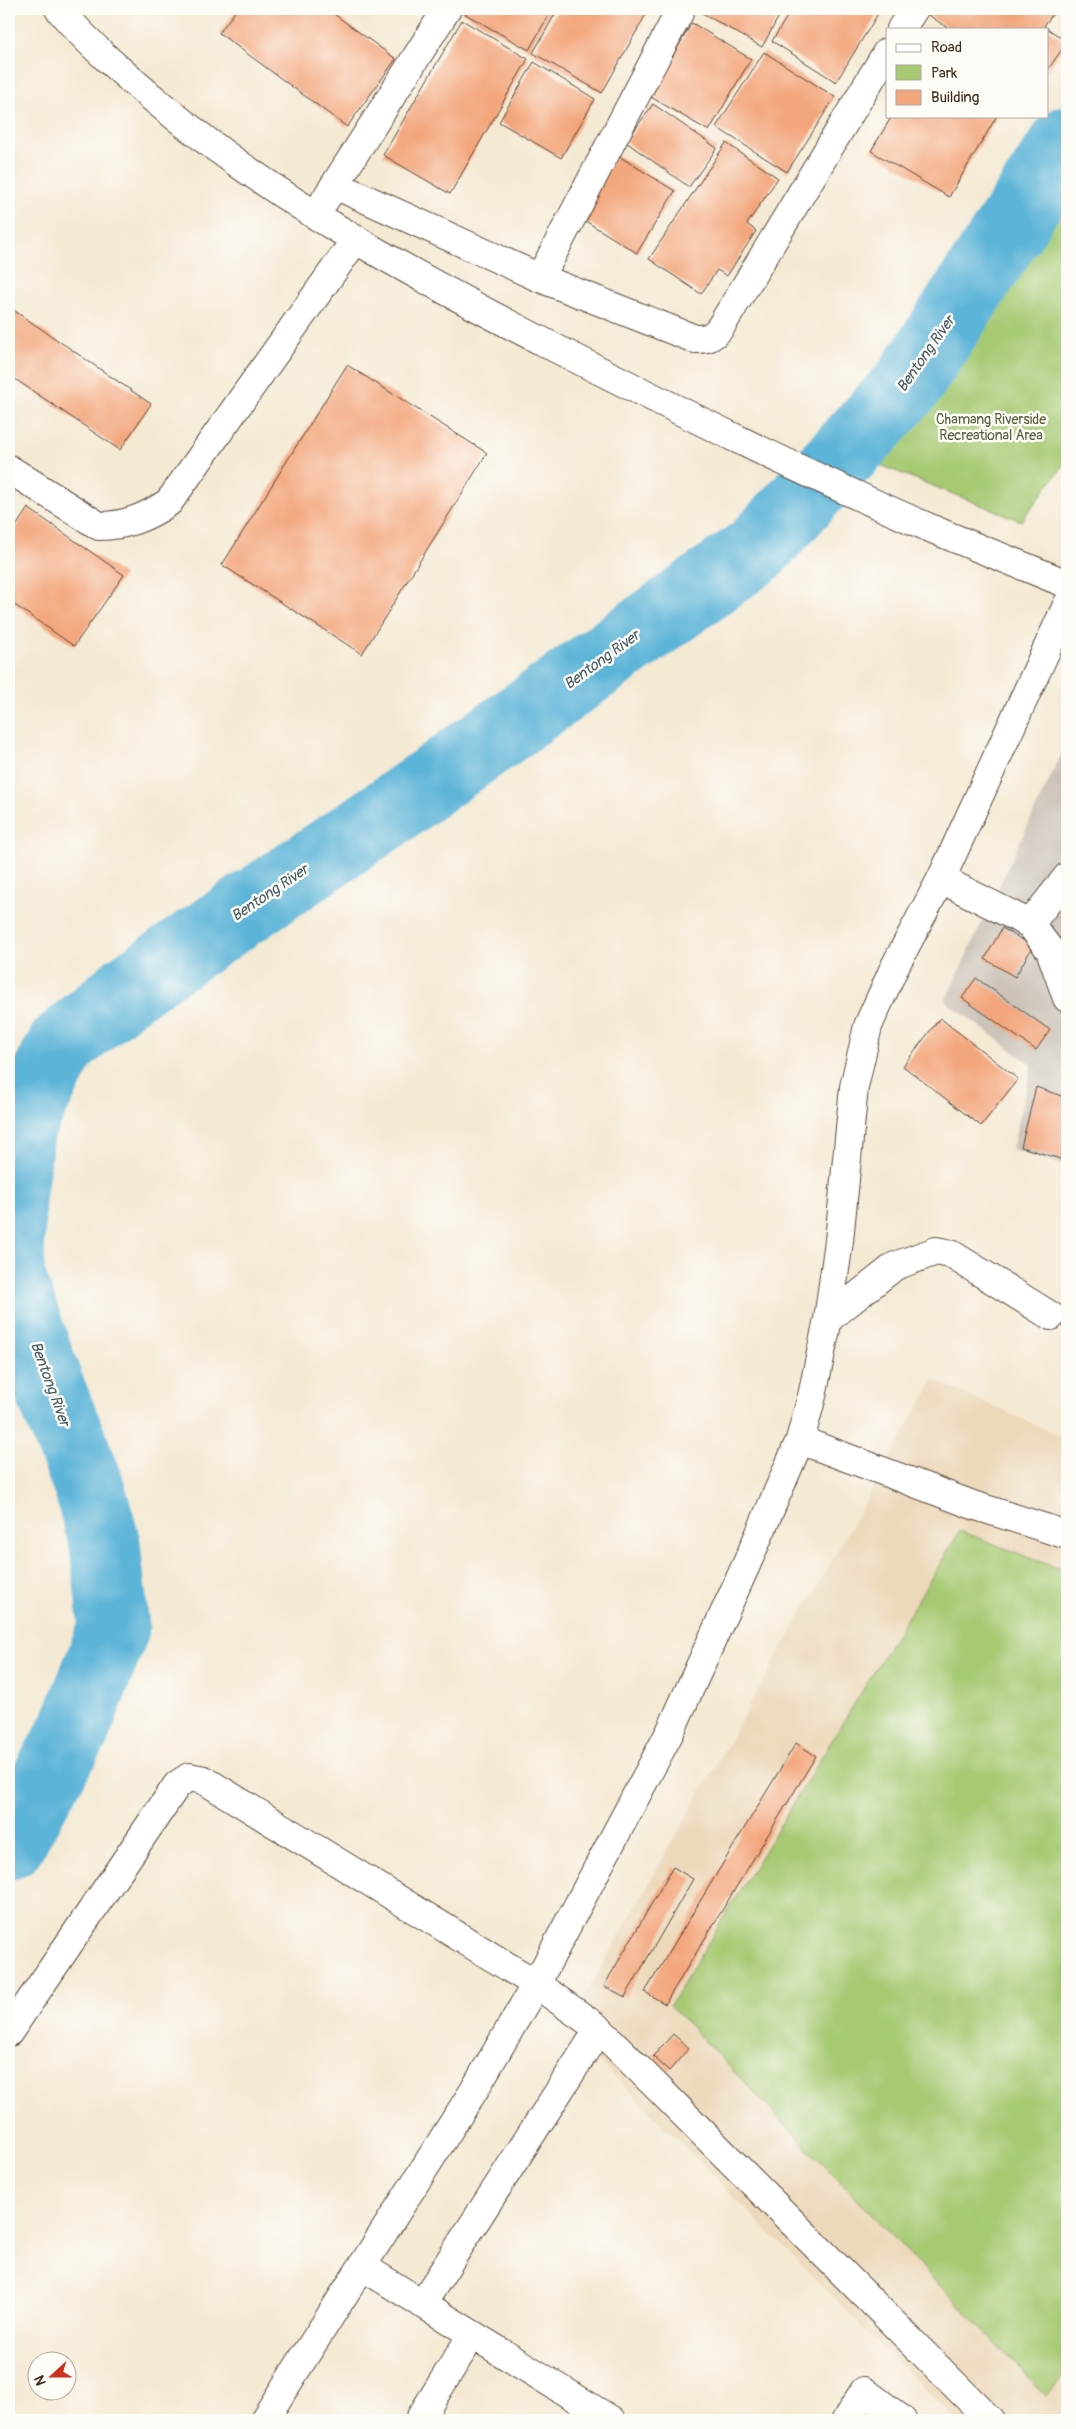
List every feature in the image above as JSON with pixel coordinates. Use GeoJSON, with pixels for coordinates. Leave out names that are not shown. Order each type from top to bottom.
{"type":"FeatureCollection","features":[{"type":"Feature","properties":{"kind":"street"},"geometry":{"type":"LineString","coordinates":[[59,9],[76,30],[120,72],[210,146],[314,216],[434,286],[702,422],[936,530],[1067,584]]}},
{"type":"Feature","properties":{"kind":"street"},"geometry":{"type":"LineString","coordinates":[[314,216],[447,9]]}},
{"type":"Feature","properties":{"kind":"street"},"geometry":{"type":"LineString","coordinates":[[540,278],[681,9]]}},
{"type":"Feature","properties":{"kind":"street"},"geometry":{"type":"LineString","coordinates":[[902,28],[914,9]]}},
{"type":"Feature","properties":{"kind":"street"},"geometry":{"type":"LineString","coordinates":[[335,186],[540,278],[694,339],[704,339],[713,336],[886,54]]}},
{"type":"Feature","properties":{"kind":"street"},"geometry":{"type":"LineString","coordinates":[[9,469],[99,526],[117,526],[132,521],[169,502],[356,239]]}},
{"type":"Feature","properties":{"kind":"street"},"geometry":{"type":"LineString","coordinates":[[264,2420],[473,2092],[536,1984],[670,1732],[800,1440],[828,1319],[860,1056],[868,1026],[881,996],[940,880],[1067,605]]}},
{"type":"Feature","properties":{"kind":"street"},"geometry":{"type":"LineString","coordinates":[[1030,924],[1067,877]]}},
{"type":"Feature","properties":{"kind":"street"},"geometry":{"type":"LineString","coordinates":[[940,880],[1030,924],[1050,950],[1067,998]]}},
{"type":"Feature","properties":{"kind":"street"},"geometry":{"type":"LineString","coordinates":[[828,1319],[895,1266],[936,1251],[951,1254],[1051,1316]]}},
{"type":"Feature","properties":{"kind":"street"},"geometry":{"type":"LineString","coordinates":[[800,1440],[973,1505],[1067,1535]]}},
{"type":"Feature","properties":{"kind":"street"},"geometry":{"type":"LineString","coordinates":[[9,2032],[178,1785],[189,1777],[204,1780],[536,1984],[599,2029],[990,2420]]}},
{"type":"Feature","properties":{"kind":"street"},"geometry":{"type":"LineString","coordinates":[[422,2304],[599,2029]]}},
{"type":"Feature","properties":{"kind":"street"},"geometry":{"type":"LineString","coordinates":[[362,2267],[610,2420]]}},
{"type":"Feature","properties":{"kind":"street"},"geometry":{"type":"LineString","coordinates":[[419,2420],[472,2335]]}},
{"type":"Feature","properties":{"kind":"street"},"geometry":{"type":"LineString","coordinates":[[846,2420],[864,2391],[902,2420]]}},
{"type":"Feature","properties":{"kind":"shaded area"},"geometry":{"type":"Polygon","coordinates":[[[1067,742],[1067,1166],[1012,1149],[1032,1065],[945,1001],[1067,742]]]}},
{"type":"Feature","properties":{"kind":"shaded area"},"geometry":{"type":"Polygon","coordinates":[[[934,1380],[1067,1439],[1067,2420],[955,2420],[567,2028],[934,1380]]]}},
{"type":"Feature","properties":{"kind":"green space","name":"Chamang Riverside Recreational Area"},"geometry":{"type":"Polygon","coordinates":[[[1067,181],[1067,461],[1021,521],[875,463],[1067,181]]]}},
{"type":"Feature","properties":{"kind":"green space"},"geometry":{"type":"Polygon","coordinates":[[[960,1531],[1067,1572],[1067,2372],[1045,2395],[670,2005],[960,1531]]]}},
{"type":"Feature","properties":{"kind":"building"},"geometry":{"type":"Polygon","coordinates":[[[237,9],[327,9],[396,59],[347,127],[219,33],[237,9]]]}},
{"type":"Feature","properties":{"kind":"building"},"geometry":{"type":"Polygon","coordinates":[[[461,9],[552,9],[529,50],[460,11],[461,9]]]}},
{"type":"Feature","properties":{"kind":"building"},"geometry":{"type":"Polygon","coordinates":[[[558,9],[649,9],[602,93],[533,53],[558,9]]]}},
{"type":"Feature","properties":{"kind":"building"},"geometry":{"type":"Polygon","coordinates":[[[695,9],[783,9],[762,47],[695,9]]]}},
{"type":"Feature","properties":{"kind":"building"},"geometry":{"type":"Polygon","coordinates":[[[792,9],[881,9],[836,82],[772,41],[792,9]]]}},
{"type":"Feature","properties":{"kind":"building"},"geometry":{"type":"Polygon","coordinates":[[[920,9],[1056,9],[1044,26],[1047,28],[948,28],[920,9]]]}},
{"type":"Feature","properties":{"kind":"building"},"geometry":{"type":"Polygon","coordinates":[[[462,20],[528,59],[450,194],[383,155],[462,20]]]}},
{"type":"Feature","properties":{"kind":"building"},"geometry":{"type":"Polygon","coordinates":[[[692,23],[751,59],[709,131],[649,96],[692,23]]]}},
{"type":"Feature","properties":{"kind":"building"},"geometry":{"type":"Polygon","coordinates":[[[1048,29],[1067,42],[1048,70],[1048,29]]]}},
{"type":"Feature","properties":{"kind":"building"},"geometry":{"type":"Polygon","coordinates":[[[764,52],[835,97],[787,172],[716,127],[764,52]]]}},
{"type":"Feature","properties":{"kind":"building"},"geometry":{"type":"Polygon","coordinates":[[[534,62],[595,99],[561,158],[499,122],[534,62]]]}},
{"type":"Feature","properties":{"kind":"building"},"geometry":{"type":"Polygon","coordinates":[[[653,104],[717,148],[689,187],[626,142],[653,104]]]}},
{"type":"Feature","properties":{"kind":"building"},"geometry":{"type":"Polygon","coordinates":[[[891,118],[996,118],[949,197],[871,151],[891,118]]]}},
{"type":"Feature","properties":{"kind":"building"},"geometry":{"type":"Polygon","coordinates":[[[726,143],[778,178],[747,224],[756,231],[727,276],[717,270],[701,294],[649,259],[726,143]]]}},
{"type":"Feature","properties":{"kind":"building"},"geometry":{"type":"Polygon","coordinates":[[[617,155],[675,191],[637,253],[579,217],[617,155]]]}},
{"type":"Feature","properties":{"kind":"building"},"geometry":{"type":"Polygon","coordinates":[[[9,307],[151,404],[120,450],[9,375],[9,307]]]}},
{"type":"Feature","properties":{"kind":"building"},"geometry":{"type":"Polygon","coordinates":[[[347,365],[487,453],[362,654],[222,565],[347,365]]]}},
{"type":"Feature","properties":{"kind":"building"},"geometry":{"type":"Polygon","coordinates":[[[28,508],[124,575],[74,646],[9,601],[9,537],[28,508]]]}},
{"type":"Feature","properties":{"kind":"building"},"geometry":{"type":"Polygon","coordinates":[[[1002,928],[1033,946],[1015,977],[985,959],[1002,928]]]}},
{"type":"Feature","properties":{"kind":"building"},"geometry":{"type":"Polygon","coordinates":[[[976,978],[1050,1030],[1036,1050],[962,998],[976,978]]]}},
{"type":"Feature","properties":{"kind":"building"},"geometry":{"type":"Polygon","coordinates":[[[940,1018],[1018,1079],[981,1126],[903,1066],[940,1018]]]}},
{"type":"Feature","properties":{"kind":"building"},"geometry":{"type":"Polygon","coordinates":[[[1036,1087],[1067,1098],[1067,1161],[1021,1147],[1036,1087]]]}},
{"type":"Feature","properties":{"kind":"building"},"geometry":{"type":"Polygon","coordinates":[[[796,1743],[816,1756],[665,2004],[645,1992],[796,1743]]]}},
{"type":"Feature","properties":{"kind":"building"},"geometry":{"type":"Polygon","coordinates":[[[673,1867],[693,1879],[625,1997],[604,1986],[673,1867]]]}},
{"type":"Feature","properties":{"kind":"building"},"geometry":{"type":"Polygon","coordinates":[[[673,2034],[689,2048],[669,2071],[653,2056],[673,2034]]]}},
{"type":"Feature","properties":{"kind":"waterway","name":"Bentong River"},"geometry":{"type":"LineString","coordinates":[[9,1844],[74,1731],[114,1628],[105,1544],[88,1483],[47,1382],[9,1274],[10,1199],[20,1126],[63,1044],[128,989],[385,815],[756,550],[908,384],[1067,141]]}}]}
